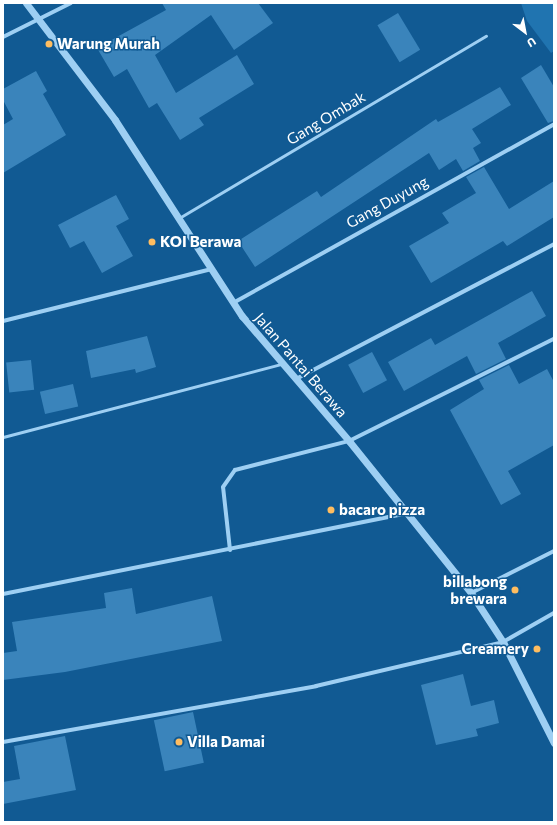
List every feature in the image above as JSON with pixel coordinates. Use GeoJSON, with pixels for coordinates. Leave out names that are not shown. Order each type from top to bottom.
{"type":"FeatureCollection","features":[{"type":"Feature","properties":{"kind":"street","name":"Jalan Pantai Berawa"},"geometry":{"type":"LineString","coordinates":[[26,3],[115,120],[233,303],[295,380],[350,441],[472,593],[503,642],[554,743]]}},
{"type":"Feature","properties":{"kind":"street"},"geometry":{"type":"LineString","coordinates":[[3,37],[71,3]]}},
{"type":"Feature","properties":{"kind":"street","name":"Gang Duyung"},"geometry":{"type":"LineString","coordinates":[[233,303],[554,124]]}},
{"type":"Feature","properties":{"kind":"street"},"geometry":{"type":"LineString","coordinates":[[295,380],[554,244]]}},
{"type":"Feature","properties":{"kind":"street"},"geometry":{"type":"LineString","coordinates":[[3,321],[211,269]]}},
{"type":"Feature","properties":{"kind":"street"},"geometry":{"type":"LineString","coordinates":[[230,550],[223,487],[235,470],[350,441],[554,339]]}},
{"type":"Feature","properties":{"kind":"street"},"geometry":{"type":"LineString","coordinates":[[3,594],[230,550],[407,513]]}},
{"type":"Feature","properties":{"kind":"street"},"geometry":{"type":"LineString","coordinates":[[472,593],[554,551]]}},
{"type":"Feature","properties":{"kind":"street"},"geometry":{"type":"LineString","coordinates":[[3,742],[316,686],[503,642],[554,613]]}},
{"type":"Feature","properties":{"kind":"lane","name":"Gang Ombak"},"geometry":{"type":"LineString","coordinates":[[178,219],[486,36]]}},
{"type":"Feature","properties":{"kind":"lane"},"geometry":{"type":"LineString","coordinates":[[3,437],[282,364]]}},
{"type":"Feature","properties":{"kind":"shaded area"},"geometry":{"type":"Polygon","coordinates":[[[521,3],[554,3],[554,51],[551,53],[527,21],[521,3]]]}},
{"type":"Feature","properties":{"kind":"building"},"geometry":{"type":"Polygon","coordinates":[[[162,3],[258,3],[273,23],[234,50],[211,15],[155,55],[176,93],[237,55],[254,84],[199,118],[204,125],[180,140],[157,103],[149,108],[127,69],[114,77],[97,48],[166,10],[162,3]]]}},
{"type":"Feature","properties":{"kind":"building"},"geometry":{"type":"Polygon","coordinates":[[[398,13],[420,50],[400,62],[377,25],[398,13]]]}},
{"type":"Feature","properties":{"kind":"building"},"geometry":{"type":"Polygon","coordinates":[[[541,65],[554,87],[554,121],[548,123],[521,78],[541,65]]]}},
{"type":"Feature","properties":{"kind":"building"},"geometry":{"type":"Polygon","coordinates":[[[36,71],[47,91],[43,94],[66,135],[3,173],[3,125],[13,119],[3,100],[3,89],[36,71]]]}},
{"type":"Feature","properties":{"kind":"building"},"geometry":{"type":"Polygon","coordinates":[[[500,87],[511,105],[472,129],[481,143],[473,148],[480,161],[463,171],[456,159],[439,170],[429,153],[255,267],[238,241],[317,191],[321,197],[436,119],[438,122],[500,87]]]}},
{"type":"Feature","properties":{"kind":"building"},"geometry":{"type":"Polygon","coordinates":[[[484,167],[509,209],[554,181],[554,217],[507,246],[503,241],[431,283],[409,246],[449,223],[442,213],[476,193],[466,177],[484,167]]]}},
{"type":"Feature","properties":{"kind":"building"},"geometry":{"type":"Polygon","coordinates":[[[116,195],[129,219],[116,226],[133,256],[102,273],[84,241],[70,248],[58,225],[116,195]]]}},
{"type":"Feature","properties":{"kind":"building"},"geometry":{"type":"Polygon","coordinates":[[[532,291],[546,316],[498,343],[506,359],[476,374],[467,356],[404,391],[388,362],[431,338],[435,345],[532,291]]]}},
{"type":"Feature","properties":{"kind":"building"},"geometry":{"type":"Polygon","coordinates":[[[147,336],[156,367],[136,373],[135,369],[91,378],[86,351],[147,336]]]}},
{"type":"Feature","properties":{"kind":"building"},"geometry":{"type":"Polygon","coordinates":[[[372,352],[387,380],[363,393],[348,365],[372,352]]]}},
{"type":"Feature","properties":{"kind":"building"},"geometry":{"type":"Polygon","coordinates":[[[31,360],[34,390],[9,392],[6,363],[31,360]]]}},
{"type":"Feature","properties":{"kind":"building"},"geometry":{"type":"Polygon","coordinates":[[[509,365],[519,384],[547,369],[554,382],[554,445],[508,471],[521,494],[501,505],[450,410],[484,389],[479,380],[509,365]]]}},
{"type":"Feature","properties":{"kind":"building"},"geometry":{"type":"Polygon","coordinates":[[[73,384],[78,406],[45,414],[40,392],[73,384]]]}},
{"type":"Feature","properties":{"kind":"building"},"geometry":{"type":"Polygon","coordinates":[[[132,588],[136,614],[212,596],[222,641],[65,672],[3,680],[3,653],[17,651],[12,622],[106,608],[104,593],[132,588]]]}},
{"type":"Feature","properties":{"kind":"building"},"geometry":{"type":"Polygon","coordinates":[[[463,674],[471,706],[494,700],[499,723],[476,729],[478,736],[436,745],[421,685],[463,674]]]}},
{"type":"Feature","properties":{"kind":"building","name":"Villa Damai"},"geometry":{"type":"Polygon","coordinates":[[[193,712],[204,763],[165,771],[154,720],[193,712]]]}},
{"type":"Feature","properties":{"kind":"building"},"geometry":{"type":"Polygon","coordinates":[[[65,736],[76,790],[3,804],[3,782],[20,779],[14,746],[65,736]]]}},
{"type":"Feature","properties":{"kind":"place","name":"Warung Murah"},"geometry":{"type":"Point","coordinates":[49,44]}},
{"type":"Feature","properties":{"kind":"place","name":"KOI Berawa"},"geometry":{"type":"Point","coordinates":[152,242]}},
{"type":"Feature","properties":{"kind":"place","name":"bacaro pizza"},"geometry":{"type":"Point","coordinates":[331,510]}},
{"type":"Feature","properties":{"kind":"place","name":"billabong brewara"},"geometry":{"type":"Point","coordinates":[515,590]}},
{"type":"Feature","properties":{"kind":"place","name":"Creamery"},"geometry":{"type":"Point","coordinates":[537,649]}},
{"type":"Feature","properties":{"kind":"place","name":"Villa Damai"},"geometry":{"type":"Point","coordinates":[179,742]}}]}
